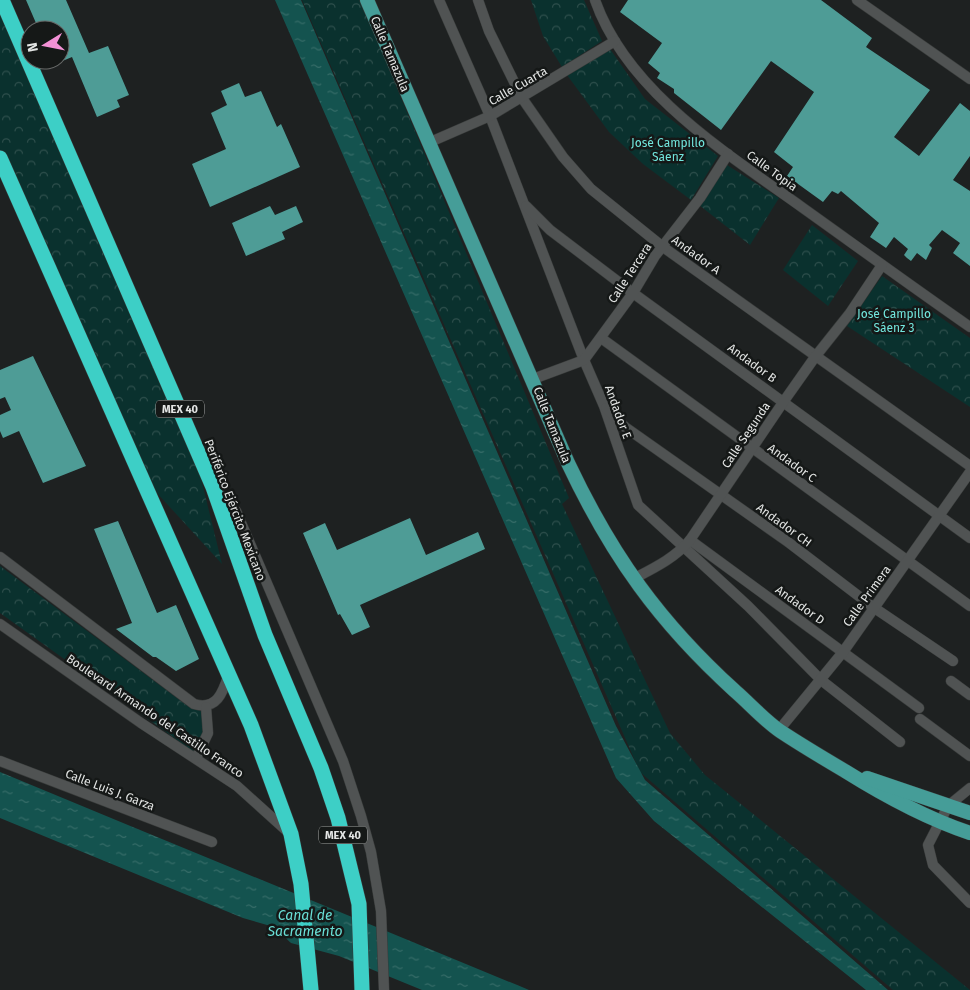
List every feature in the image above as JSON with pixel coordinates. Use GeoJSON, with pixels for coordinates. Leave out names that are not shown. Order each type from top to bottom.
{"type":"FeatureCollection","features":[{"type":"Feature","properties":{"kind":"highway","name":"Periférico Ejército Mexicano"},"geometry":{"type":"LineString","coordinates":[[2,0],[213,487],[265,635],[324,776],[338,818],[359,904],[363,968],[362,990]]}},
{"type":"Feature","properties":{"kind":"highway"},"geometry":{"type":"LineString","coordinates":[[0,158],[251,725],[291,834],[301,884],[309,952],[311,990]]}},
{"type":"Feature","properties":{"kind":"main road","name":"Calle Tamazula"},"geometry":{"type":"LineString","coordinates":[[367,0],[588,506],[633,579],[665,621],[704,661],[779,730],[845,771]]}},
{"type":"Feature","properties":{"kind":"main road"},"geometry":{"type":"LineString","coordinates":[[845,771],[970,813]]}},
{"type":"Feature","properties":{"kind":"main road"},"geometry":{"type":"LineString","coordinates":[[845,771],[892,800],[938,823],[970,833]]}},
{"type":"Feature","properties":{"kind":"street","name":"Andador E"},"geometry":{"type":"LineString","coordinates":[[439,0],[490,116],[584,360],[604,406],[638,505],[686,544],[821,680],[900,742]]}},
{"type":"Feature","properties":{"kind":"street","name":"Andador A"},"geometry":{"type":"LineString","coordinates":[[478,0],[489,31],[522,98],[563,157],[591,189],[662,247],[970,466]]}},
{"type":"Feature","properties":{"kind":"street","name":"Calle Topia"},"geometry":{"type":"LineString","coordinates":[[595,0],[615,42],[652,89],[728,154],[970,327]]}},
{"type":"Feature","properties":{"kind":"street"},"geometry":{"type":"LineString","coordinates":[[857,0],[970,80]]}},
{"type":"Feature","properties":{"kind":"street","name":"Calle Cuarta"},"geometry":{"type":"LineString","coordinates":[[428,143],[490,116],[615,42]]}},
{"type":"Feature","properties":{"kind":"street","name":"Calle Tercera"},"geometry":{"type":"LineString","coordinates":[[584,360],[633,293],[662,247],[700,198],[728,154]]}},
{"type":"Feature","properties":{"kind":"street","name":"Andador B"},"geometry":{"type":"LineString","coordinates":[[524,204],[550,230],[633,293],[970,538]]}},
{"type":"Feature","properties":{"kind":"street","name":"Calle Segunda"},"geometry":{"type":"LineString","coordinates":[[633,579],[662,564],[686,544],[784,401],[815,357],[850,314],[882,265]]}},
{"type":"Feature","properties":{"kind":"street","name":"Andador C"},"geometry":{"type":"LineString","coordinates":[[601,338],[970,606]]}},
{"type":"Feature","properties":{"kind":"street"},"geometry":{"type":"LineString","coordinates":[[533,379],[584,360]]}},
{"type":"Feature","properties":{"kind":"street","name":"Andador CH"},"geometry":{"type":"LineString","coordinates":[[604,406],[625,426],[788,542],[873,607],[953,661]]}},
{"type":"Feature","properties":{"kind":"street","name":"Calle Primera"},"geometry":{"type":"LineString","coordinates":[[779,730],[843,652],[970,472]]}},
{"type":"Feature","properties":{"kind":"street"},"geometry":{"type":"LineString","coordinates":[[213,487],[236,511],[343,761],[371,852],[381,911],[384,990]]}},
{"type":"Feature","properties":{"kind":"street","name":"Andador D"},"geometry":{"type":"LineString","coordinates":[[686,544],[760,591],[919,708]]}},
{"type":"Feature","properties":{"kind":"street"},"geometry":{"type":"LineString","coordinates":[[0,557],[187,700],[206,707]]}},
{"type":"Feature","properties":{"kind":"street"},"geometry":{"type":"LineString","coordinates":[[748,606],[760,591]]}},
{"type":"Feature","properties":{"kind":"street","name":"Boulevard Armando del Castillo Franco"},"geometry":{"type":"LineString","coordinates":[[0,624],[141,723],[196,758],[260,805],[291,834]]}},
{"type":"Feature","properties":{"kind":"street"},"geometry":{"type":"LineString","coordinates":[[206,707],[218,697],[229,673]]}},
{"type":"Feature","properties":{"kind":"street"},"geometry":{"type":"LineString","coordinates":[[951,681],[970,695]]}},
{"type":"Feature","properties":{"kind":"street"},"geometry":{"type":"LineString","coordinates":[[196,758],[208,732],[206,707]]}},
{"type":"Feature","properties":{"kind":"street"},"geometry":{"type":"LineString","coordinates":[[920,719],[970,756]]}},
{"type":"Feature","properties":{"kind":"street","name":"Calle Luis J. Garza"},"geometry":{"type":"LineString","coordinates":[[0,761],[212,842]]}},
{"type":"Feature","properties":{"kind":"street"},"geometry":{"type":"LineString","coordinates":[[970,788],[948,806],[928,845],[933,865],[970,903]]}},
{"type":"Feature","properties":{"kind":"green space"},"geometry":{"type":"Polygon","coordinates":[[[302,0],[360,0],[569,498],[562,504],[670,733],[705,775],[970,990],[893,990],[640,772],[302,0]]]}},
{"type":"Feature","properties":{"kind":"green space"},"geometry":{"type":"Polygon","coordinates":[[[531,0],[584,0],[602,41],[562,67],[543,36],[531,0]]]}},
{"type":"Feature","properties":{"kind":"green space"},"geometry":{"type":"Polygon","coordinates":[[[0,3],[20,50],[20,70],[29,70],[197,462],[222,564],[145,480],[0,153],[0,3]]]}},
{"type":"Feature","properties":{"kind":"green space","name":"José Campillo Sáenz"},"geometry":{"type":"Polygon","coordinates":[[[610,49],[645,99],[718,156],[691,200],[643,164],[609,132],[567,75],[610,49]]]}},
{"type":"Feature","properties":{"kind":"green space"},"geometry":{"type":"Polygon","coordinates":[[[727,165],[779,198],[750,245],[699,205],[727,165]]]}},
{"type":"Feature","properties":{"kind":"green space"},"geometry":{"type":"Polygon","coordinates":[[[812,225],[858,261],[828,306],[783,270],[812,225]]]}},
{"type":"Feature","properties":{"kind":"green space","name":"José Campillo Sáenz 3"},"geometry":{"type":"Polygon","coordinates":[[[882,276],[970,338],[970,407],[847,326],[882,276]]]}},
{"type":"Feature","properties":{"kind":"green space"},"geometry":{"type":"Polygon","coordinates":[[[0,566],[185,704],[201,711],[203,732],[194,752],[0,613],[0,566]]]}},
{"type":"Feature","properties":{"kind":"water"},"geometry":{"type":"Polygon","coordinates":[[[275,0],[301,0],[616,726],[645,780],[888,990],[866,990],[654,821],[616,778],[275,0]]]}},
{"type":"Feature","properties":{"kind":"water","name":"Canal de Sacramento"},"geometry":{"type":"Polygon","coordinates":[[[0,772],[529,990],[422,990],[339,956],[291,943],[274,927],[243,918],[0,818],[0,772]]]}},
{"type":"Feature","properties":{"kind":"building"},"geometry":{"type":"Polygon","coordinates":[[[26,0],[66,0],[89,53],[108,46],[129,95],[117,100],[120,107],[97,117],[72,57],[70,58],[70,20],[35,20],[26,0]]]}},
{"type":"Feature","properties":{"kind":"building"},"geometry":{"type":"Polygon","coordinates":[[[628,0],[821,0],[872,38],[866,47],[930,90],[894,137],[919,156],[960,103],[970,111],[970,156],[953,180],[970,191],[970,266],[953,253],[960,243],[942,230],[929,245],[932,248],[926,260],[917,253],[911,261],[904,255],[908,249],[894,237],[886,248],[870,237],[879,223],[841,191],[838,194],[832,191],[823,202],[787,176],[793,167],[774,152],[814,92],[771,61],[721,130],[674,93],[674,89],[657,78],[660,73],[648,63],[662,43],[620,12],[628,0]]]}},
{"type":"Feature","properties":{"kind":"building"},"geometry":{"type":"Polygon","coordinates":[[[239,83],[245,97],[261,91],[277,127],[281,124],[300,167],[210,207],[192,164],[226,149],[211,113],[227,105],[221,91],[239,83]]]}},
{"type":"Feature","properties":{"kind":"building"},"geometry":{"type":"Polygon","coordinates":[[[270,206],[275,215],[296,206],[303,222],[282,232],[285,239],[246,256],[232,223],[270,206]]]}},
{"type":"Feature","properties":{"kind":"building"},"geometry":{"type":"Polygon","coordinates":[[[33,356],[86,466],[43,483],[19,431],[3,438],[0,431],[0,415],[11,410],[5,397],[0,399],[0,370],[33,356]]]}},
{"type":"Feature","properties":{"kind":"building"},"geometry":{"type":"Polygon","coordinates":[[[410,518],[426,555],[478,532],[485,549],[360,605],[370,627],[352,635],[340,614],[338,615],[303,533],[325,523],[337,550],[410,518]]]}},
{"type":"Feature","properties":{"kind":"building"},"geometry":{"type":"Polygon","coordinates":[[[118,521],[157,613],[176,605],[199,659],[176,671],[156,657],[153,657],[116,629],[132,623],[94,529],[118,521]]]}}]}
